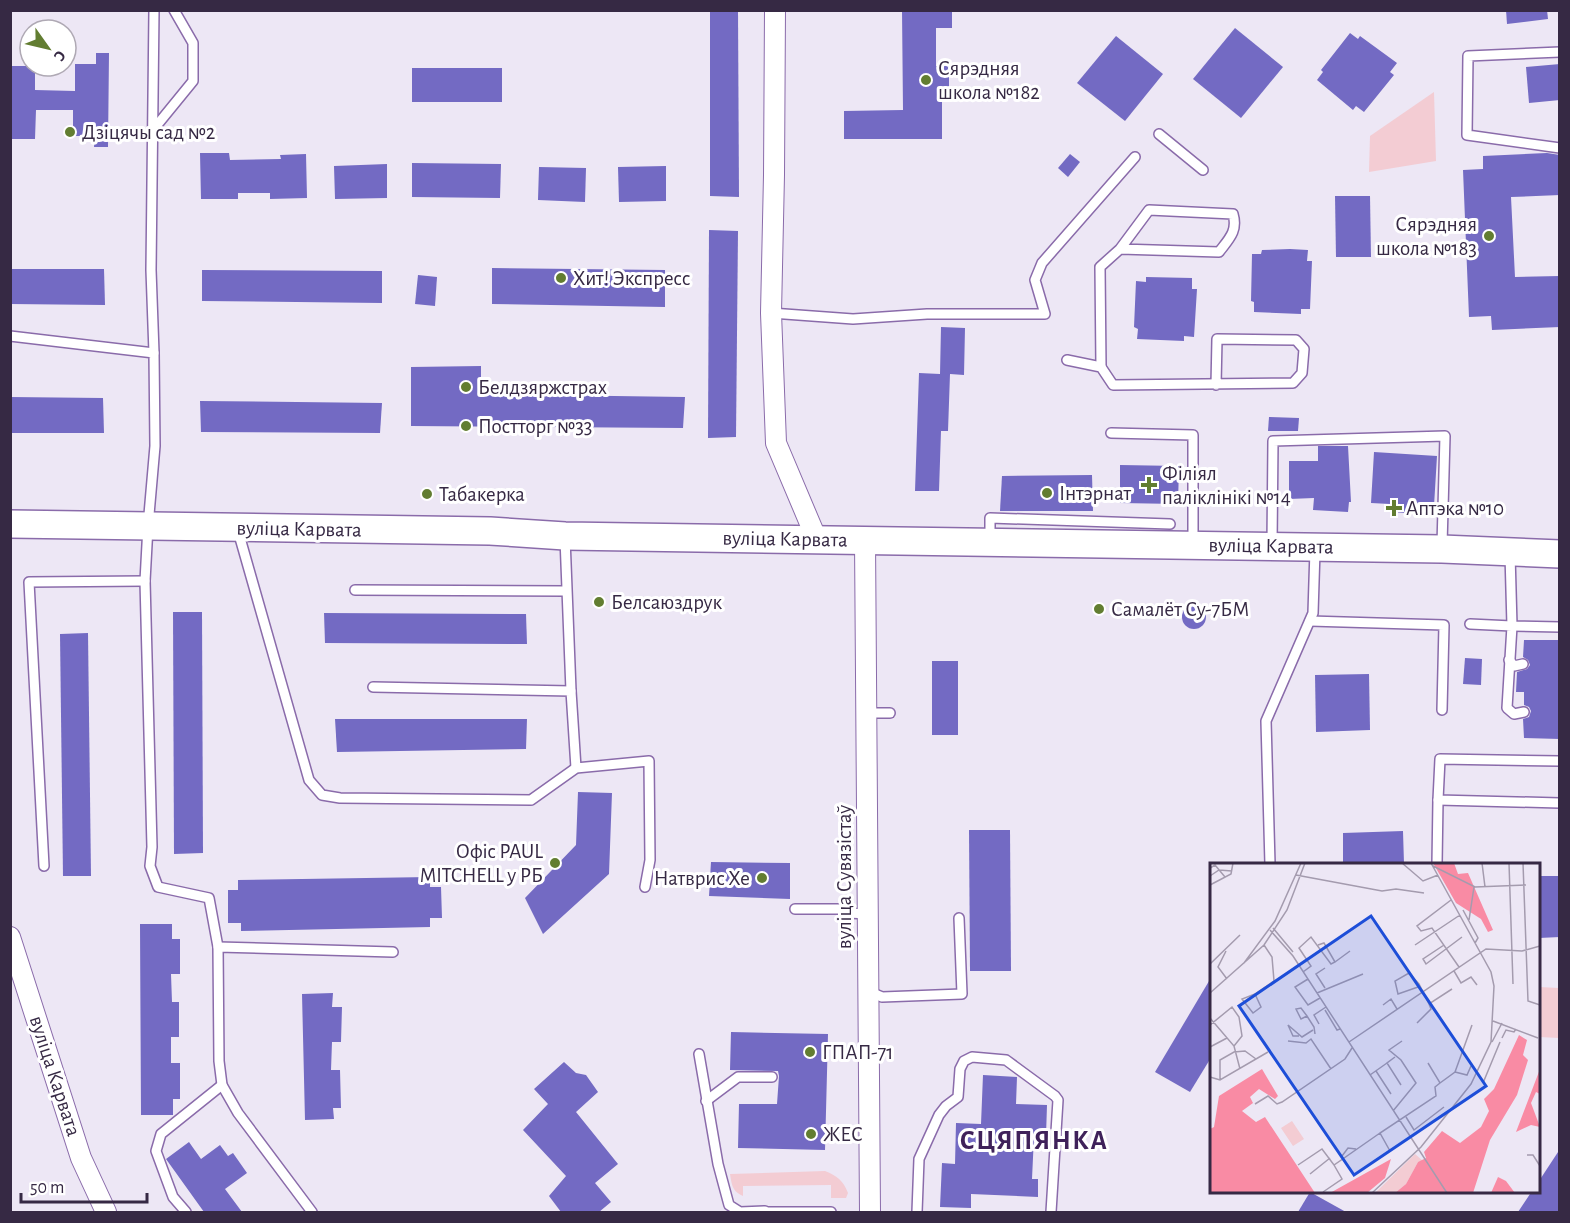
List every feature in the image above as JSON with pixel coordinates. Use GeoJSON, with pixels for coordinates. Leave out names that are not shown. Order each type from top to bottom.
{"type":"FeatureCollection","features":[{"type":"Feature","properties":{"kind":"street"},"geometry":{"type":"LineString","coordinates":[[775,10],[771,313],[776,443],[818,540]]}},
{"type":"Feature","properties":{"kind":"street","name":"вуліца Карвата"},"geometry":{"type":"LineString","coordinates":[[10,524],[490,531],[565,536],[1442,549],[1560,554]]}},
{"type":"Feature","properties":{"kind":"street","name":"вуліца Сувязістаў"},"geometry":{"type":"LineString","coordinates":[[865,540],[870,1212]]}},
{"type":"Feature","properties":{"kind":"street","name":"вуліца Карвата"},"geometry":{"type":"LineString","coordinates":[[10,937],[81,1158],[106,1212]]}},
{"type":"Feature","properties":{"kind":"lane"},"geometry":{"type":"LineString","coordinates":[[154,10],[152,270],[155,446],[145,581],[152,847],[150,866],[158,887],[209,898],[218,947],[219,1061],[222,1085],[238,1113],[312,1212]]}},
{"type":"Feature","properties":{"kind":"lane"},"geometry":{"type":"LineString","coordinates":[[153,130],[193,81],[193,43],[174,10]]}},
{"type":"Feature","properties":{"kind":"lane"},"geometry":{"type":"LineString","coordinates":[[1560,52],[1468,56],[1467,135],[1560,148]]}},
{"type":"Feature","properties":{"kind":"lane"},"geometry":{"type":"LineString","coordinates":[[1159,134],[1203,170]]}},
{"type":"Feature","properties":{"kind":"lane"},"geometry":{"type":"LineString","coordinates":[[771,313],[853,319],[927,314],[1046,314],[1035,280],[1042,263],[1135,157]]}},
{"type":"Feature","properties":{"kind":"lane"},"geometry":{"type":"LineString","coordinates":[[1120,249],[1219,252],[1230,238],[1236,224],[1233,214],[1149,210],[1120,249],[1100,267],[1101,367],[1113,386],[1216,385],[1293,383],[1302,373],[1304,349],[1296,340],[1217,339],[1216,385]]}},
{"type":"Feature","properties":{"kind":"lane"},"geometry":{"type":"LineString","coordinates":[[10,336],[154,352]]}},
{"type":"Feature","properties":{"kind":"lane"},"geometry":{"type":"LineString","coordinates":[[1067,360],[1101,367]]}},
{"type":"Feature","properties":{"kind":"lane"},"geometry":{"type":"LineString","coordinates":[[1112,433],[1193,435],[1193,545]]}},
{"type":"Feature","properties":{"kind":"lane"},"geometry":{"type":"LineString","coordinates":[[1272,546],[1273,441],[1445,435],[1442,549]]}},
{"type":"Feature","properties":{"kind":"lane"},"geometry":{"type":"LineString","coordinates":[[990,542],[990,518],[1170,524]]}},
{"type":"Feature","properties":{"kind":"lane"},"geometry":{"type":"LineString","coordinates":[[237,528],[309,780],[322,795],[340,798],[531,800],[576,768],[649,761],[650,860],[645,887]]}},
{"type":"Feature","properties":{"kind":"lane"},"geometry":{"type":"LineString","coordinates":[[565,536],[576,768]]}},
{"type":"Feature","properties":{"kind":"lane"},"geometry":{"type":"LineString","coordinates":[[1270,863],[1266,721],[1313,613],[1316,547]]}},
{"type":"Feature","properties":{"kind":"lane"},"geometry":{"type":"LineString","coordinates":[[1510,552],[1512,626],[1507,708],[1514,714],[1524,712]]}},
{"type":"Feature","properties":{"kind":"lane"},"geometry":{"type":"LineString","coordinates":[[44,866],[29,582],[145,581]]}},
{"type":"Feature","properties":{"kind":"lane"},"geometry":{"type":"LineString","coordinates":[[355,590],[566,591]]}},
{"type":"Feature","properties":{"kind":"lane"},"geometry":{"type":"LineString","coordinates":[[1310,621],[1444,625],[1442,710]]}},
{"type":"Feature","properties":{"kind":"lane"},"geometry":{"type":"LineString","coordinates":[[1470,624],[1560,627]]}},
{"type":"Feature","properties":{"kind":"lane"},"geometry":{"type":"LineString","coordinates":[[1509,660],[1514,666],[1523,664]]}},
{"type":"Feature","properties":{"kind":"lane"},"geometry":{"type":"LineString","coordinates":[[373,687],[571,691]]}},
{"type":"Feature","properties":{"kind":"lane"},"geometry":{"type":"LineString","coordinates":[[866,713],[890,713]]}},
{"type":"Feature","properties":{"kind":"lane"},"geometry":{"type":"LineString","coordinates":[[1437,863],[1440,759],[1560,761]]}},
{"type":"Feature","properties":{"kind":"lane"},"geometry":{"type":"LineString","coordinates":[[1438,800],[1560,803]]}},
{"type":"Feature","properties":{"kind":"lane"},"geometry":{"type":"LineString","coordinates":[[795,909],[839,909],[848,914],[868,914]]}},
{"type":"Feature","properties":{"kind":"lane"},"geometry":{"type":"LineString","coordinates":[[868,991],[882,997],[962,994],[959,918]]}},
{"type":"Feature","properties":{"kind":"lane"},"geometry":{"type":"LineString","coordinates":[[218,947],[393,952]]}},
{"type":"Feature","properties":{"kind":"lane"},"geometry":{"type":"LineString","coordinates":[[699,1054],[706,1101],[729,1205],[740,1212],[831,1212]]}},
{"type":"Feature","properties":{"kind":"lane"},"geometry":{"type":"LineString","coordinates":[[917,1212],[919,1158],[939,1115],[958,1097],[960,1069],[964,1060],[972,1057],[1006,1060],[1058,1100],[1051,1212]]}},
{"type":"Feature","properties":{"kind":"lane"},"geometry":{"type":"LineString","coordinates":[[706,1101],[738,1077],[772,1077]]}},
{"type":"Feature","properties":{"kind":"lane"},"geometry":{"type":"LineString","coordinates":[[186,1212],[173,1197],[156,1151],[161,1134],[222,1085]]}},
{"type":"Feature","properties":{"kind":"shaded area"},"geometry":{"type":"Polygon","coordinates":[[[1434,92],[1436,161],[1369,172],[1370,136],[1434,92]]]}},
{"type":"Feature","properties":{"kind":"shaded area"},"geometry":{"type":"Polygon","coordinates":[[[1540,987],[1559,988],[1559,1038],[1540,1037],[1540,987]]]}},
{"type":"Feature","properties":{"kind":"shaded area"},"geometry":{"type":"Polygon","coordinates":[[[825,1171],[842,1182],[848,1193],[846,1198],[831,1198],[831,1185],[743,1186],[743,1196],[735,1190],[730,1174],[825,1171]]]}},
{"type":"Feature","properties":{"kind":"building"},"geometry":{"type":"Polygon","coordinates":[[[710,10],[738,10],[739,197],[710,196],[710,10]]]}},
{"type":"Feature","properties":{"kind":"building","name":"Сярэдняя школа №182"},"geometry":{"type":"Polygon","coordinates":[[[902,10],[952,10],[952,28],[936,28],[936,66],[949,66],[949,96],[942,96],[942,139],[844,139],[844,111],[903,110],[902,10]]]}},
{"type":"Feature","properties":{"kind":"building"},"geometry":{"type":"Polygon","coordinates":[[[1506,10],[1547,10],[1548,19],[1507,24],[1506,10]]]}},
{"type":"Feature","properties":{"kind":"building"},"geometry":{"type":"Polygon","coordinates":[[[1235,28],[1283,67],[1241,118],[1193,79],[1235,28]]]}},
{"type":"Feature","properties":{"kind":"building"},"geometry":{"type":"Polygon","coordinates":[[[1350,33],[1358,39],[1360,36],[1397,63],[1390,72],[1394,75],[1364,112],[1356,106],[1353,110],[1317,80],[1323,72],[1321,70],[1350,33]]]}},
{"type":"Feature","properties":{"kind":"building"},"geometry":{"type":"Polygon","coordinates":[[[1116,36],[1163,74],[1125,121],[1077,83],[1116,36]]]}},
{"type":"Feature","properties":{"kind":"building"},"geometry":{"type":"Polygon","coordinates":[[[96,53],[109,53],[108,147],[94,147],[95,136],[73,136],[73,110],[36,110],[35,139],[10,139],[10,66],[18,66],[18,78],[35,78],[35,90],[75,91],[78,64],[96,64],[96,53]]]}},
{"type":"Feature","properties":{"kind":"building"},"geometry":{"type":"Polygon","coordinates":[[[1560,64],[1560,100],[1529,103],[1526,67],[1560,64]]]}},
{"type":"Feature","properties":{"kind":"building"},"geometry":{"type":"Polygon","coordinates":[[[412,68],[502,68],[502,102],[412,102],[412,68]]]}},
{"type":"Feature","properties":{"kind":"building"},"geometry":{"type":"Polygon","coordinates":[[[200,153],[229,153],[230,160],[281,159],[280,155],[306,154],[307,198],[270,199],[270,193],[238,193],[238,199],[201,199],[200,153]]]}},
{"type":"Feature","properties":{"kind":"building","name":"Сярэдняя школа №183"},"geometry":{"type":"Polygon","coordinates":[[[1547,153],[1560,155],[1560,195],[1511,197],[1515,277],[1560,276],[1560,327],[1492,330],[1491,316],[1469,317],[1463,170],[1483,169],[1483,156],[1547,153]]]}},
{"type":"Feature","properties":{"kind":"building"},"geometry":{"type":"Polygon","coordinates":[[[1070,154],[1080,162],[1068,177],[1058,168],[1070,154]]]}},
{"type":"Feature","properties":{"kind":"building"},"geometry":{"type":"Polygon","coordinates":[[[412,163],[501,164],[500,198],[412,197],[412,163]]]}},
{"type":"Feature","properties":{"kind":"building"},"geometry":{"type":"Polygon","coordinates":[[[387,164],[387,198],[335,199],[334,166],[387,164]]]}},
{"type":"Feature","properties":{"kind":"building"},"geometry":{"type":"Polygon","coordinates":[[[666,166],[666,201],[619,202],[618,167],[666,166]]]}},
{"type":"Feature","properties":{"kind":"building"},"geometry":{"type":"Polygon","coordinates":[[[539,167],[586,168],[585,202],[538,200],[539,167]]]}},
{"type":"Feature","properties":{"kind":"building"},"geometry":{"type":"Polygon","coordinates":[[[1335,196],[1370,196],[1371,257],[1336,257],[1335,196]]]}},
{"type":"Feature","properties":{"kind":"building"},"geometry":{"type":"Polygon","coordinates":[[[709,230],[738,231],[736,437],[708,438],[709,230]]]}},
{"type":"Feature","properties":{"kind":"building"},"geometry":{"type":"Polygon","coordinates":[[[1262,250],[1308,250],[1307,261],[1312,261],[1310,309],[1301,309],[1301,314],[1254,312],[1254,302],[1251,301],[1252,254],[1261,254],[1262,250]]]}},
{"type":"Feature","properties":{"kind":"building"},"geometry":{"type":"Polygon","coordinates":[[[492,268],[665,270],[665,307],[492,304],[492,268]]]}},
{"type":"Feature","properties":{"kind":"building"},"geometry":{"type":"Polygon","coordinates":[[[10,269],[104,269],[105,305],[10,304],[10,269]]]}},
{"type":"Feature","properties":{"kind":"building"},"geometry":{"type":"Polygon","coordinates":[[[202,270],[382,271],[382,303],[202,301],[202,270]]]}},
{"type":"Feature","properties":{"kind":"building"},"geometry":{"type":"Polygon","coordinates":[[[418,275],[437,277],[435,306],[415,304],[418,275]]]}},
{"type":"Feature","properties":{"kind":"building"},"geometry":{"type":"Polygon","coordinates":[[[1146,277],[1192,278],[1192,289],[1197,289],[1194,337],[1184,336],[1184,341],[1137,339],[1138,329],[1134,327],[1136,281],[1146,282],[1146,277]]]}},
{"type":"Feature","properties":{"kind":"building"},"geometry":{"type":"Polygon","coordinates":[[[941,327],[965,328],[964,375],[950,374],[948,431],[941,431],[939,491],[915,491],[919,373],[940,374],[941,327]]]}},
{"type":"Feature","properties":{"kind":"building"},"geometry":{"type":"Polygon","coordinates":[[[481,366],[481,394],[685,397],[683,428],[411,426],[411,367],[481,366]]]}},
{"type":"Feature","properties":{"kind":"building"},"geometry":{"type":"Polygon","coordinates":[[[10,397],[103,398],[104,433],[10,433],[10,397]]]}},
{"type":"Feature","properties":{"kind":"building"},"geometry":{"type":"Polygon","coordinates":[[[200,401],[382,403],[380,433],[201,432],[200,401]]]}},
{"type":"Feature","properties":{"kind":"building"},"geometry":{"type":"Polygon","coordinates":[[[1269,417],[1299,418],[1298,431],[1268,431],[1269,417]]]}},
{"type":"Feature","properties":{"kind":"building"},"geometry":{"type":"Polygon","coordinates":[[[1318,446],[1348,446],[1351,502],[1349,502],[1348,512],[1313,510],[1314,498],[1289,499],[1289,461],[1318,461],[1318,446]]]}},
{"type":"Feature","properties":{"kind":"building"},"geometry":{"type":"Polygon","coordinates":[[[1374,452],[1437,456],[1434,506],[1425,506],[1425,514],[1390,512],[1390,504],[1371,503],[1374,452]]]}},
{"type":"Feature","properties":{"kind":"building","name":"Філіял паліклінікі №14"},"geometry":{"type":"Polygon","coordinates":[[[1120,465],[1179,466],[1178,504],[1120,503],[1120,465]]]}},
{"type":"Feature","properties":{"kind":"building","name":"Інтэрнат"},"geometry":{"type":"Polygon","coordinates":[[[1092,475],[1093,511],[1000,511],[1002,476],[1092,475]]]}},
{"type":"Feature","properties":{"kind":"building"},"geometry":{"type":"Polygon","coordinates":[[[1194,605],[1202,609],[1206,617],[1202,625],[1194,629],[1186,625],[1182,617],[1186,609],[1194,605]]]}},
{"type":"Feature","properties":{"kind":"building"},"geometry":{"type":"Polygon","coordinates":[[[173,612],[202,612],[203,853],[174,854],[173,612]]]}},
{"type":"Feature","properties":{"kind":"building"},"geometry":{"type":"Polygon","coordinates":[[[324,613],[526,614],[527,644],[325,643],[324,613]]]}},
{"type":"Feature","properties":{"kind":"building"},"geometry":{"type":"Polygon","coordinates":[[[88,633],[91,876],[63,876],[60,634],[88,633]]]}},
{"type":"Feature","properties":{"kind":"building"},"geometry":{"type":"Polygon","coordinates":[[[1524,640],[1560,640],[1560,739],[1524,738],[1523,719],[1529,717],[1531,711],[1524,705],[1524,692],[1516,692],[1517,672],[1527,669],[1530,665],[1523,657],[1524,640]]]}},
{"type":"Feature","properties":{"kind":"building"},"geometry":{"type":"Polygon","coordinates":[[[1465,658],[1482,659],[1481,685],[1463,684],[1465,658]]]}},
{"type":"Feature","properties":{"kind":"building"},"geometry":{"type":"Polygon","coordinates":[[[932,661],[958,661],[958,735],[932,735],[932,661]]]}},
{"type":"Feature","properties":{"kind":"building"},"geometry":{"type":"Polygon","coordinates":[[[1369,674],[1370,730],[1316,732],[1315,675],[1369,674]]]}},
{"type":"Feature","properties":{"kind":"building"},"geometry":{"type":"Polygon","coordinates":[[[335,719],[527,719],[526,749],[337,752],[335,719]]]}},
{"type":"Feature","properties":{"kind":"building"},"geometry":{"type":"Polygon","coordinates":[[[578,792],[612,793],[609,874],[543,934],[525,898],[576,845],[578,792]]]}},
{"type":"Feature","properties":{"kind":"building"},"geometry":{"type":"Polygon","coordinates":[[[969,830],[1010,830],[1011,971],[970,971],[969,830]]]}},
{"type":"Feature","properties":{"kind":"building"},"geometry":{"type":"Polygon","coordinates":[[[1403,831],[1404,863],[1343,863],[1343,833],[1403,831]]]}},
{"type":"Feature","properties":{"kind":"building"},"geometry":{"type":"Polygon","coordinates":[[[711,862],[790,863],[790,899],[709,896],[711,862]]]}},
{"type":"Feature","properties":{"kind":"building"},"geometry":{"type":"Polygon","coordinates":[[[1540,876],[1560,876],[1560,937],[1540,938],[1540,876]]]}},
{"type":"Feature","properties":{"kind":"building"},"geometry":{"type":"Polygon","coordinates":[[[430,877],[430,887],[441,887],[442,918],[430,918],[430,927],[241,931],[241,923],[228,923],[228,890],[238,890],[238,880],[430,877]]]}},
{"type":"Feature","properties":{"kind":"building"},"geometry":{"type":"Polygon","coordinates":[[[140,924],[172,924],[172,939],[180,939],[180,974],[171,974],[172,1002],[179,1002],[179,1037],[171,1037],[171,1063],[180,1063],[180,1099],[173,1099],[173,1115],[141,1115],[140,924]]]}},
{"type":"Feature","properties":{"kind":"building"},"geometry":{"type":"Polygon","coordinates":[[[1210,979],[1210,1059],[1190,1092],[1155,1072],[1210,979]]]}},
{"type":"Feature","properties":{"kind":"building"},"geometry":{"type":"Polygon","coordinates":[[[333,993],[332,1007],[342,1007],[341,1042],[332,1042],[331,1070],[340,1070],[341,1108],[333,1108],[334,1119],[305,1120],[302,994],[333,993]]]}},
{"type":"Feature","properties":{"kind":"building"},"geometry":{"type":"Polygon","coordinates":[[[731,1032],[828,1034],[825,1150],[738,1148],[739,1104],[777,1104],[779,1076],[778,1071],[730,1070],[731,1032]]]}},
{"type":"Feature","properties":{"kind":"building"},"geometry":{"type":"Polygon","coordinates":[[[564,1062],[576,1073],[586,1075],[598,1092],[576,1112],[618,1164],[595,1183],[611,1202],[599,1212],[561,1212],[549,1196],[566,1176],[523,1130],[548,1104],[534,1089],[564,1062]]]}},
{"type":"Feature","properties":{"kind":"building"},"geometry":{"type":"Polygon","coordinates":[[[983,1075],[1017,1077],[1016,1104],[1047,1105],[1046,1136],[1034,1136],[1032,1179],[1038,1179],[1038,1197],[971,1194],[971,1208],[940,1207],[942,1163],[955,1164],[956,1123],[981,1124],[983,1075]]]}},
{"type":"Feature","properties":{"kind":"building"},"geometry":{"type":"Polygon","coordinates":[[[189,1142],[201,1159],[220,1145],[228,1156],[233,1153],[247,1173],[225,1189],[242,1212],[204,1212],[166,1159],[189,1142]]]}},
{"type":"Feature","properties":{"kind":"building"},"geometry":{"type":"Polygon","coordinates":[[[1560,1149],[1560,1212],[1518,1212],[1531,1193],[1540,1193],[1540,1179],[1560,1149]]]}},
{"type":"Feature","properties":{"kind":"building"},"geometry":{"type":"Polygon","coordinates":[[[1309,1193],[1312,1193],[1346,1212],[1298,1212],[1309,1193]]]}},
{"type":"Feature","properties":{"kind":"place","name":"Сярэдняя школа №182"},"geometry":{"type":"Point","coordinates":[926,80]}},
{"type":"Feature","properties":{"kind":"place","name":"Дзіцячы сад №2"},"geometry":{"type":"Point","coordinates":[70,132]}},
{"type":"Feature","properties":{"kind":"place","name":"Сярэдняя школа №183"},"geometry":{"type":"Point","coordinates":[1489,236]}},
{"type":"Feature","properties":{"kind":"place","name":"Хит! Экспресс"},"geometry":{"type":"Point","coordinates":[561,278]}},
{"type":"Feature","properties":{"kind":"place","name":"Белдзяржстрах"},"geometry":{"type":"Point","coordinates":[466,387]}},
{"type":"Feature","properties":{"kind":"place","name":"Постторг №33"},"geometry":{"type":"Point","coordinates":[466,426]}},
{"type":"Feature","properties":{"kind":"place","name":"Філіял паліклінікі №14"},"geometry":{"type":"Point","coordinates":[1149,485]}},
{"type":"Feature","properties":{"kind":"place","name":"Інтэрнат"},"geometry":{"type":"Point","coordinates":[1047,493]}},
{"type":"Feature","properties":{"kind":"place","name":"Табакерка"},"geometry":{"type":"Point","coordinates":[427,494]}},
{"type":"Feature","properties":{"kind":"place","name":"Аптэка №10"},"geometry":{"type":"Point","coordinates":[1394,508]}},
{"type":"Feature","properties":{"kind":"place","name":"Белсаюздрук"},"geometry":{"type":"Point","coordinates":[599,602]}},
{"type":"Feature","properties":{"kind":"place","name":"Самалёт Су-7БМ"},"geometry":{"type":"Point","coordinates":[1099,609]}},
{"type":"Feature","properties":{"kind":"place","name":"Офіс PAUL MITCHELL у РБ"},"geometry":{"type":"Point","coordinates":[555,863]}},
{"type":"Feature","properties":{"kind":"place","name":"Натврис Хе"},"geometry":{"type":"Point","coordinates":[762,878]}},
{"type":"Feature","properties":{"kind":"place","name":"ГПАП-71"},"geometry":{"type":"Point","coordinates":[810,1052]}},
{"type":"Feature","properties":{"kind":"place","name":"ЖЕС"},"geometry":{"type":"Point","coordinates":[811,1134]}},
{"type":"Feature","properties":{"kind":"district","name":"СЦЯПЯНКА"},"geometry":{"type":"Point","coordinates":[1034,1140]}}]}
